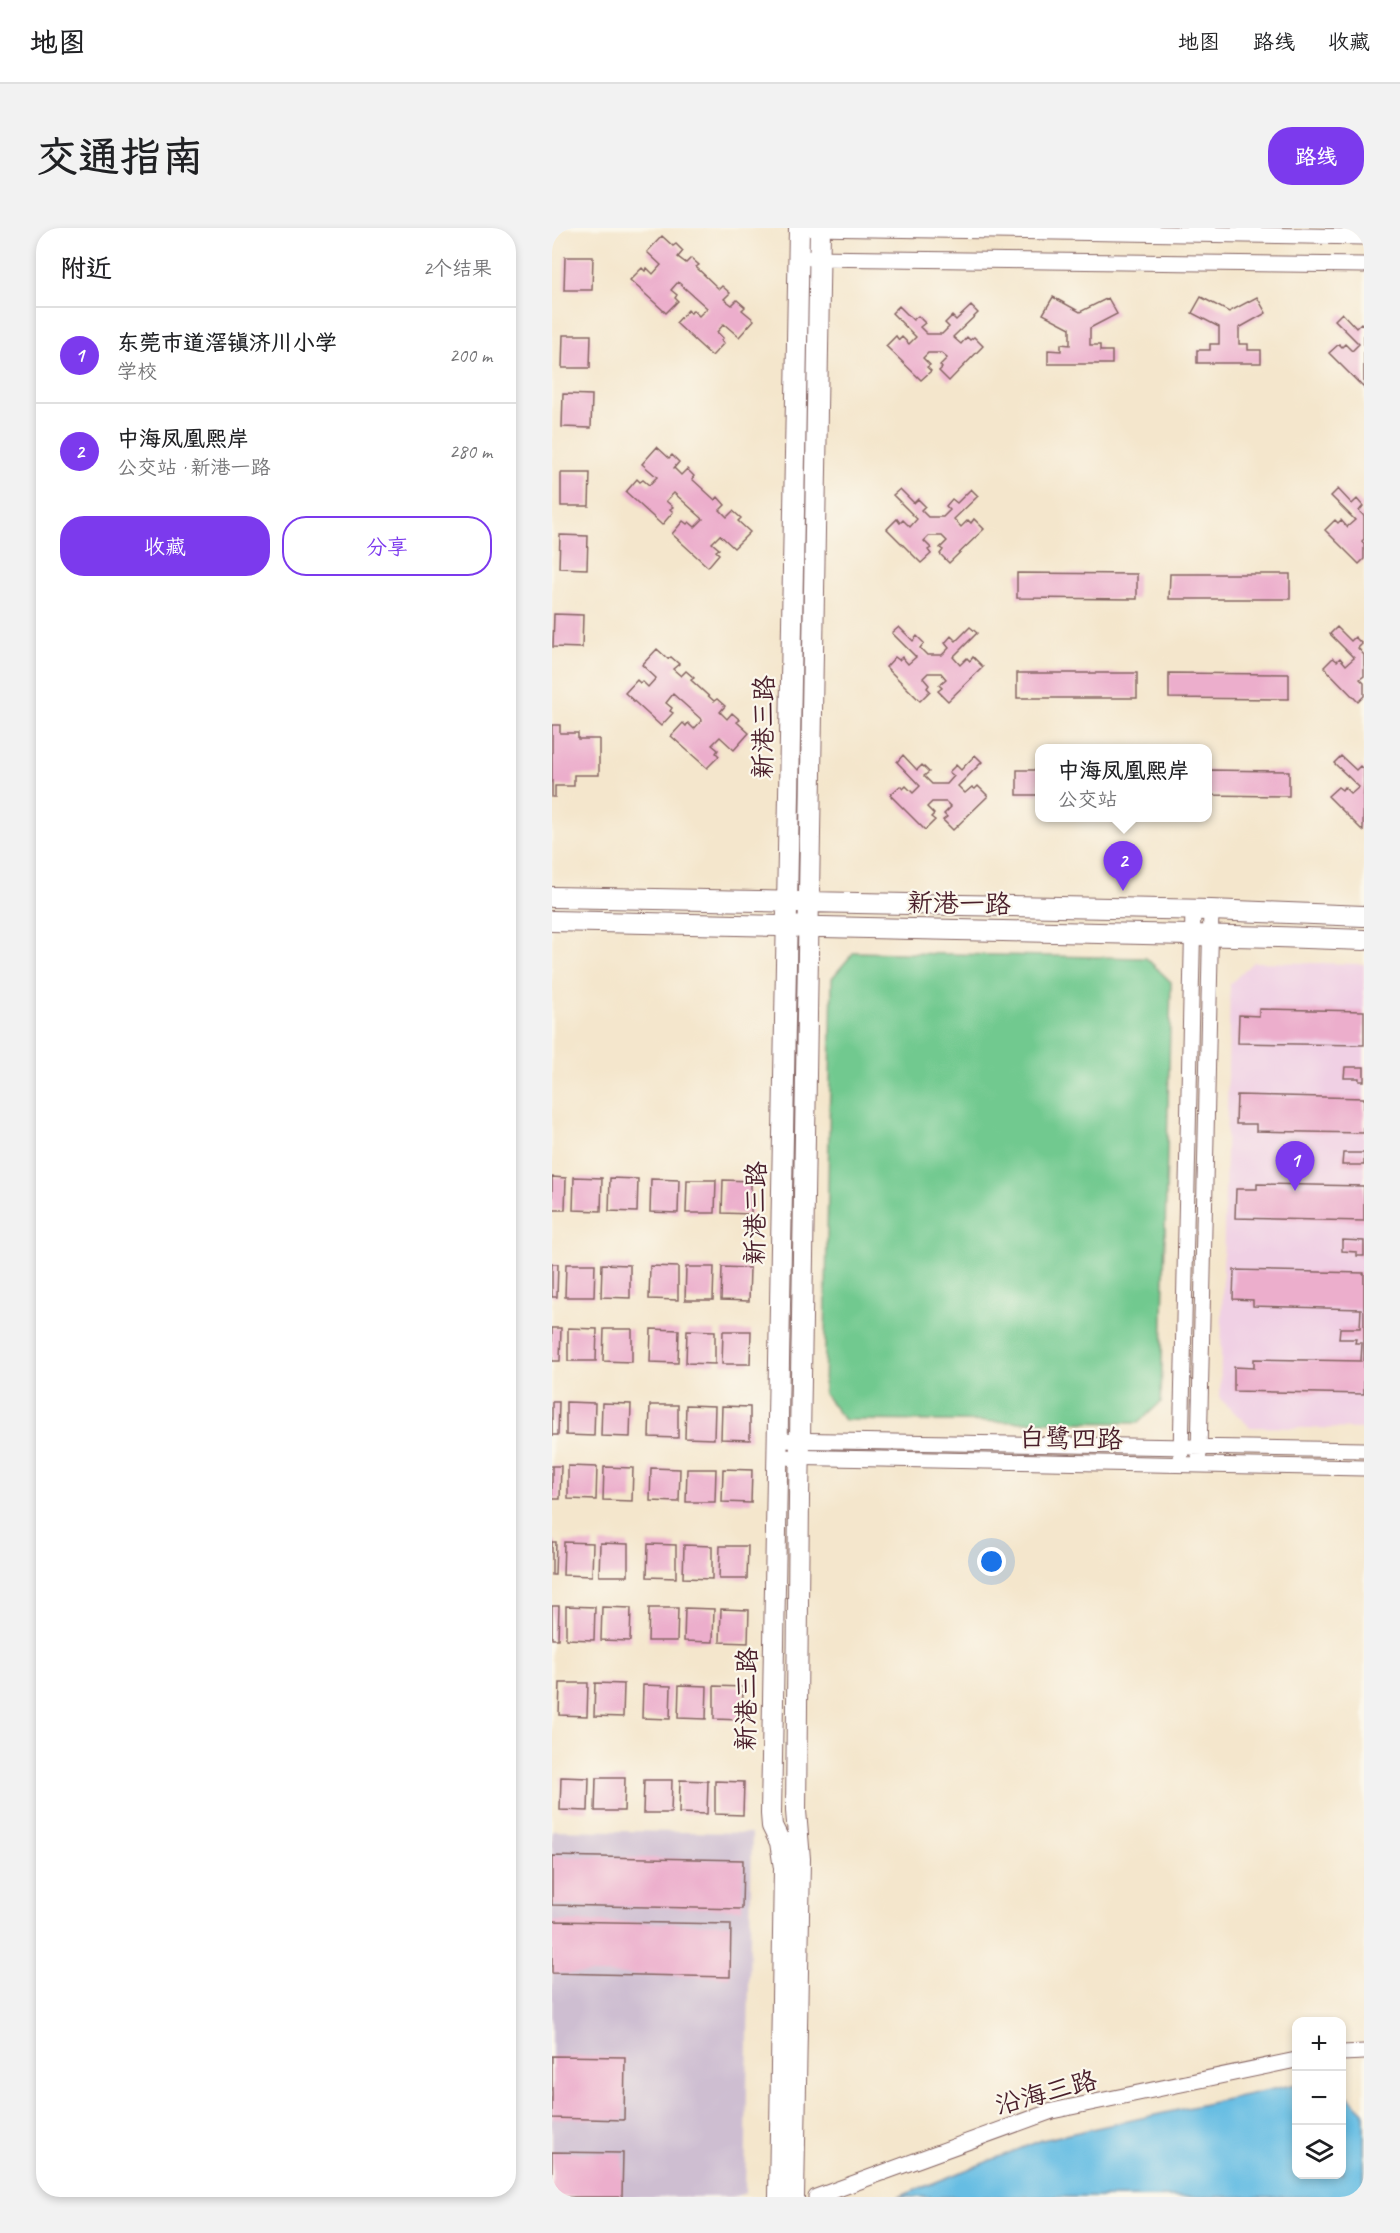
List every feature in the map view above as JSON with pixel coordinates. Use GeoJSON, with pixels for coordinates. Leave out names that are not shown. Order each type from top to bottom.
{"type":"FeatureCollection","features":[{"type":"Feature","properties":{"kind":"street","name":"新港三路"},"geometry":{"type":"LineString","coordinates":[[779,2197],[784,1868],[780,1842],[772,1826],[771,1814],[799,228]]}},
{"type":"Feature","properties":{"kind":"street"},"geometry":{"type":"LineString","coordinates":[[812,228],[1364,237]]}},
{"type":"Feature","properties":{"kind":"street","name":"新港三路"},"geometry":{"type":"LineString","coordinates":[[794,2197],[800,1859],[796,1811],[800,1449],[820,228]]}},
{"type":"Feature","properties":{"kind":"street"},"geometry":{"type":"LineString","coordinates":[[799,258],[1364,265]]}},
{"type":"Feature","properties":{"kind":"street","name":"新港一路"},"geometry":{"type":"LineString","coordinates":[[552,897],[1202,910],[1364,916]]}},
{"type":"Feature","properties":{"kind":"street"},"geometry":{"type":"LineString","coordinates":[[1199,1464],[1202,910]]}},
{"type":"Feature","properties":{"kind":"street","name":"新港一路"},"geometry":{"type":"LineString","coordinates":[[552,921],[1364,940]]}},
{"type":"Feature","properties":{"kind":"street"},"geometry":{"type":"LineString","coordinates":[[1181,1464],[1202,935]]}},
{"type":"Feature","properties":{"kind":"street","name":"白鹭四路"},"geometry":{"type":"LineString","coordinates":[[800,1449],[1200,1447],[1364,1450]]}},
{"type":"Feature","properties":{"kind":"street","name":"白鹭四路"},"geometry":{"type":"LineString","coordinates":[[778,1448],[1181,1464],[1364,1468]]}},
{"type":"Feature","properties":{"kind":"street"},"geometry":{"type":"LineString","coordinates":[[1346,2054],[1364,2052]]}},
{"type":"Feature","properties":{"kind":"street","name":"沿海三路"},"geometry":{"type":"LineString","coordinates":[[816,2197],[1052,2111],[1292,2061]]}},
{"type":"Feature","properties":{"kind":"shaded area"},"geometry":{"type":"Polygon","coordinates":[[[1253,962],[1364,964],[1364,1429],[1250,1427],[1220,1399],[1230,984],[1253,962]]]}},
{"type":"Feature","properties":{"kind":"shaded area"},"geometry":{"type":"Polygon","coordinates":[[[552,1830],[752,1833],[745,2193],[733,2197],[552,2197],[552,1830]]]}},
{"type":"Feature","properties":{"kind":"green space"},"geometry":{"type":"Polygon","coordinates":[[[854,952],[1146,958],[1171,982],[1161,1402],[1138,1423],[844,1420],[824,1394],[832,978],[854,952]]]}},
{"type":"Feature","properties":{"kind":"water"},"geometry":{"type":"Polygon","coordinates":[[[1292,2085],[1292,2179],[1346,2179],[1346,2094],[1364,2112],[1364,2197],[898,2197],[1042,2140],[1292,2085]]]}},
{"type":"Feature","properties":{"kind":"building"},"geometry":{"type":"Polygon","coordinates":[[[662,236],[683,251],[678,257],[686,263],[691,258],[699,265],[696,267],[719,289],[722,286],[730,293],[724,299],[732,305],[737,300],[745,307],[742,310],[754,320],[739,337],[724,324],[717,332],[723,338],[721,340],[724,343],[712,356],[676,323],[688,310],[691,313],[693,310],[699,316],[707,308],[678,282],[671,290],[677,295],[675,298],[678,301],[666,313],[630,280],[642,268],[645,271],[647,268],[653,274],[661,265],[647,252],[662,236]]]}},
{"type":"Feature","properties":{"kind":"building"},"geometry":{"type":"Polygon","coordinates":[[[565,257],[593,257],[592,290],[564,290],[565,257]]]}},
{"type":"Feature","properties":{"kind":"building"},"geometry":{"type":"Polygon","coordinates":[[[1053,297],[1080,312],[1108,298],[1117,314],[1090,328],[1090,345],[1100,345],[1100,351],[1112,351],[1112,364],[1048,364],[1048,350],[1061,351],[1061,344],[1070,345],[1070,328],[1043,314],[1053,297]]]}},
{"type":"Feature","properties":{"kind":"building"},"geometry":{"type":"Polygon","coordinates":[[[1201,297],[1229,312],[1257,297],[1266,313],[1239,328],[1239,344],[1248,344],[1248,350],[1261,350],[1261,363],[1197,363],[1197,350],[1210,350],[1210,344],[1219,344],[1219,327],[1192,313],[1201,297]]]}},
{"type":"Feature","properties":{"kind":"building"},"geometry":{"type":"Polygon","coordinates":[[[899,306],[913,320],[918,316],[925,323],[920,327],[927,334],[942,334],[949,327],[945,323],[952,316],[956,320],[971,306],[978,313],[953,337],[961,344],[967,337],[970,340],[974,337],[983,346],[949,381],[939,371],[942,368],[940,365],[947,358],[941,353],[928,353],[923,358],[930,365],[927,367],[931,371],[921,380],[886,346],[896,336],[899,340],[902,337],[909,344],[916,337],[892,313],[899,306]]]}},
{"type":"Feature","properties":{"kind":"building"},"geometry":{"type":"Polygon","coordinates":[[[1342,313],[1356,328],[1361,323],[1364,326],[1364,388],[1329,353],[1339,344],[1342,347],[1345,344],[1352,351],[1359,344],[1335,320],[1342,313]]]}},
{"type":"Feature","properties":{"kind":"building"},"geometry":{"type":"Polygon","coordinates":[[[563,335],[591,335],[590,368],[562,368],[563,335]]]}},
{"type":"Feature","properties":{"kind":"building"},"geometry":{"type":"Polygon","coordinates":[[[563,394],[592,395],[591,428],[562,427],[563,394]]]}},
{"type":"Feature","properties":{"kind":"building"},"geometry":{"type":"Polygon","coordinates":[[[657,447],[669,458],[672,455],[679,462],[674,468],[681,475],[687,469],[694,476],[692,479],[715,500],[718,497],[725,505],[720,510],[727,517],[733,511],[741,518],[738,521],[750,532],[734,548],[720,535],[712,543],[719,549],[716,551],[719,554],[708,567],[672,534],[683,521],[695,527],[703,519],[674,493],[666,501],[673,507],[670,509],[673,512],[662,525],[626,492],[637,479],[649,485],[657,477],[642,464],[657,447]]]}},
{"type":"Feature","properties":{"kind":"building"},"geometry":{"type":"Polygon","coordinates":[[[561,473],[590,473],[589,506],[561,506],[561,473]]]}},
{"type":"Feature","properties":{"kind":"building"},"geometry":{"type":"Polygon","coordinates":[[[900,489],[914,503],[918,499],[925,506],[921,510],[928,517],[943,517],[950,510],[946,506],[952,499],[957,503],[971,489],[978,496],[954,519],[961,527],[968,520],[971,523],[974,519],[984,529],[949,563],[940,554],[943,550],[940,548],[947,541],[942,536],[929,536],[924,541],[931,548],[928,550],[931,554],[921,563],[887,529],[897,519],[900,523],[903,520],[910,527],[917,519],[893,495],[900,489]]]}},
{"type":"Feature","properties":{"kind":"building"},"geometry":{"type":"Polygon","coordinates":[[[1338,489],[1352,504],[1357,499],[1363,506],[1359,511],[1364,516],[1364,539],[1362,541],[1364,559],[1359,564],[1325,530],[1335,520],[1338,523],[1341,520],[1347,527],[1355,520],[1331,496],[1338,489]]]}},
{"type":"Feature","properties":{"kind":"building"},"geometry":{"type":"Polygon","coordinates":[[[560,535],[588,536],[587,569],[559,568],[560,535]]]}},
{"type":"Feature","properties":{"kind":"building"},"geometry":{"type":"Polygon","coordinates":[[[1017,573],[1137,574],[1137,599],[1017,598],[1017,573]]]}},
{"type":"Feature","properties":{"kind":"building"},"geometry":{"type":"Polygon","coordinates":[[[1170,574],[1290,574],[1290,599],[1169,599],[1170,574]]]}},
{"type":"Feature","properties":{"kind":"building"},"geometry":{"type":"Polygon","coordinates":[[[554,614],[583,615],[582,648],[553,647],[554,614]]]}},
{"type":"Feature","properties":{"kind":"building"},"geometry":{"type":"Polygon","coordinates":[[[899,627],[913,641],[917,636],[924,643],[920,648],[927,655],[942,655],[949,648],[945,643],[951,636],[956,641],[970,627],[977,633],[953,657],[960,665],[967,658],[970,661],[973,657],[983,667],[948,701],[938,691],[942,688],[939,685],[946,679],[941,673],[928,673],[923,678],[929,685],[927,688],[930,691],[920,701],[886,667],[895,657],[899,660],[902,657],[908,664],[916,657],[892,633],[899,627]]]}},
{"type":"Feature","properties":{"kind":"building"},"geometry":{"type":"Polygon","coordinates":[[[1337,627],[1351,641],[1355,637],[1362,644],[1358,648],[1364,655],[1364,676],[1360,679],[1364,683],[1364,696],[1358,702],[1324,667],[1333,658],[1337,661],[1340,658],[1346,665],[1354,658],[1330,634],[1337,627]]]}},
{"type":"Feature","properties":{"kind":"building"},"geometry":{"type":"Polygon","coordinates":[[[657,649],[668,659],[671,657],[679,664],[673,669],[681,676],[686,671],[694,678],[691,680],[714,701],[717,699],[725,706],[720,712],[727,719],[732,713],[740,720],[737,722],[749,733],[734,750],[720,737],[712,745],[718,750],[716,753],[719,756],[707,768],[671,736],[683,723],[686,726],[688,723],[694,729],[702,720],[673,694],[666,703],[672,708],[670,711],[673,713],[661,726],[625,693],[637,680],[640,683],[642,681],[648,687],[656,678],[642,665],[657,649]]]}},
{"type":"Feature","properties":{"kind":"building"},"geometry":{"type":"Polygon","coordinates":[[[1017,673],[1137,673],[1137,698],[1017,698],[1017,673]]]}},
{"type":"Feature","properties":{"kind":"building"},"geometry":{"type":"Polygon","coordinates":[[[1169,673],[1289,674],[1289,699],[1169,698],[1169,673]]]}},
{"type":"Feature","properties":{"kind":"building"},"geometry":{"type":"Polygon","coordinates":[[[552,725],[560,725],[560,733],[578,733],[578,739],[599,739],[599,775],[574,775],[574,786],[555,786],[555,797],[552,797],[552,725]]]}},
{"type":"Feature","properties":{"kind":"building"},"geometry":{"type":"Polygon","coordinates":[[[903,755],[917,770],[922,765],[929,772],[924,776],[932,784],[947,784],[954,776],[949,772],[956,765],[961,770],[975,755],[982,762],[958,786],[965,793],[972,787],[975,789],[978,786],[988,796],[953,830],[943,820],[947,817],[944,814],[951,807],[946,802],[932,802],[927,807],[934,814],[931,817],[935,820],[925,830],[890,795],[900,786],[903,789],[906,786],[913,793],[920,786],[897,762],[903,755]]]}},
{"type":"Feature","properties":{"kind":"building"},"geometry":{"type":"Polygon","coordinates":[[[1341,756],[1356,770],[1360,766],[1364,770],[1363,831],[1328,796],[1338,787],[1342,790],[1344,787],[1351,794],[1359,787],[1334,763],[1341,756]]]}},
{"type":"Feature","properties":{"kind":"building"},"geometry":{"type":"Polygon","coordinates":[[[1017,770],[1035,770],[1035,795],[1017,795],[1017,770]]]}},
{"type":"Feature","properties":{"kind":"building"},"geometry":{"type":"Polygon","coordinates":[[[1212,770],[1289,771],[1289,796],[1212,795],[1212,770]]]}},
{"type":"Feature","properties":{"kind":"building"},"geometry":{"type":"Polygon","coordinates":[[[1259,1009],[1364,1011],[1364,1045],[1238,1043],[1239,1015],[1259,1016],[1259,1009]]]}},
{"type":"Feature","properties":{"kind":"building"},"geometry":{"type":"Polygon","coordinates":[[[1345,1067],[1364,1067],[1364,1081],[1359,1081],[1359,1078],[1344,1078],[1345,1067]]]}},
{"type":"Feature","properties":{"kind":"building"},"geometry":{"type":"Polygon","coordinates":[[[1237,1095],[1364,1098],[1364,1133],[1256,1131],[1256,1124],[1236,1124],[1237,1095]]]}},
{"type":"Feature","properties":{"kind":"building"},"geometry":{"type":"Polygon","coordinates":[[[1343,1153],[1364,1153],[1364,1165],[1342,1165],[1343,1153]]]}},
{"type":"Feature","properties":{"kind":"building"},"geometry":{"type":"Polygon","coordinates":[[[552,1177],[566,1178],[565,1210],[552,1210],[552,1177]]]}},
{"type":"Feature","properties":{"kind":"building"},"geometry":{"type":"Polygon","coordinates":[[[574,1177],[602,1178],[601,1211],[573,1210],[574,1177]]]}},
{"type":"Feature","properties":{"kind":"building"},"geometry":{"type":"Polygon","coordinates":[[[610,1178],[638,1179],[637,1212],[609,1211],[610,1178]]]}},
{"type":"Feature","properties":{"kind":"building"},"geometry":{"type":"Polygon","coordinates":[[[651,1179],[679,1180],[678,1213],[650,1212],[651,1179]]]}},
{"type":"Feature","properties":{"kind":"building"},"geometry":{"type":"Polygon","coordinates":[[[687,1180],[716,1180],[715,1213],[686,1213],[687,1180]]]}},
{"type":"Feature","properties":{"kind":"building"},"geometry":{"type":"Polygon","coordinates":[[[723,1180],[751,1181],[751,1214],[722,1213],[723,1180]]]}},
{"type":"Feature","properties":{"kind":"building"},"geometry":{"type":"Polygon","coordinates":[[[1257,1184],[1364,1186],[1364,1221],[1235,1218],[1236,1189],[1257,1189],[1257,1184]]]}},
{"type":"Feature","properties":{"kind":"building"},"geometry":{"type":"Polygon","coordinates":[[[1342,1240],[1364,1241],[1364,1256],[1357,1256],[1357,1252],[1342,1251],[1342,1240]]]}},
{"type":"Feature","properties":{"kind":"building"},"geometry":{"type":"Polygon","coordinates":[[[552,1264],[558,1264],[557,1297],[552,1297],[552,1264]]]}},
{"type":"Feature","properties":{"kind":"building"},"geometry":{"type":"Polygon","coordinates":[[[566,1264],[595,1264],[594,1297],[565,1297],[566,1264]]]}},
{"type":"Feature","properties":{"kind":"building"},"geometry":{"type":"Polygon","coordinates":[[[602,1264],[630,1265],[630,1298],[601,1297],[602,1264]]]}},
{"type":"Feature","properties":{"kind":"building"},"geometry":{"type":"Polygon","coordinates":[[[650,1266],[678,1267],[678,1300],[649,1299],[650,1266]]]}},
{"type":"Feature","properties":{"kind":"building"},"geometry":{"type":"Polygon","coordinates":[[[686,1267],[714,1267],[713,1300],[685,1300],[686,1267]]]}},
{"type":"Feature","properties":{"kind":"building"},"geometry":{"type":"Polygon","coordinates":[[[722,1267],[750,1268],[749,1301],[721,1300],[722,1267]]]}},
{"type":"Feature","properties":{"kind":"building"},"geometry":{"type":"Polygon","coordinates":[[[1234,1270],[1364,1273],[1364,1394],[1234,1391],[1234,1367],[1254,1368],[1254,1359],[1361,1361],[1362,1343],[1355,1343],[1356,1339],[1339,1339],[1340,1328],[1360,1328],[1361,1309],[1253,1306],[1253,1300],[1233,1299],[1234,1270]]]}},
{"type":"Feature","properties":{"kind":"building"},"geometry":{"type":"Polygon","coordinates":[[[552,1328],[561,1328],[560,1361],[552,1361],[552,1328]]]}},
{"type":"Feature","properties":{"kind":"building"},"geometry":{"type":"Polygon","coordinates":[[[568,1328],[597,1329],[596,1361],[568,1361],[568,1328]]]}},
{"type":"Feature","properties":{"kind":"building"},"geometry":{"type":"Polygon","coordinates":[[[604,1329],[632,1329],[632,1362],[603,1361],[604,1329]]]}},
{"type":"Feature","properties":{"kind":"building"},"geometry":{"type":"Polygon","coordinates":[[[651,1329],[679,1330],[678,1363],[650,1362],[651,1329]]]}},
{"type":"Feature","properties":{"kind":"building"},"geometry":{"type":"Polygon","coordinates":[[[687,1330],[715,1331],[715,1364],[686,1363],[687,1330]]]}},
{"type":"Feature","properties":{"kind":"building"},"geometry":{"type":"Polygon","coordinates":[[[723,1331],[751,1331],[750,1364],[722,1364],[723,1331]]]}},
{"type":"Feature","properties":{"kind":"building"},"geometry":{"type":"Polygon","coordinates":[[[552,1402],[559,1402],[558,1435],[552,1435],[552,1402]]]}},
{"type":"Feature","properties":{"kind":"building"},"geometry":{"type":"Polygon","coordinates":[[[566,1402],[595,1403],[594,1436],[566,1435],[566,1402]]]}},
{"type":"Feature","properties":{"kind":"building"},"geometry":{"type":"Polygon","coordinates":[[[602,1403],[631,1404],[630,1437],[601,1436],[602,1403]]]}},
{"type":"Feature","properties":{"kind":"building"},"geometry":{"type":"Polygon","coordinates":[[[650,1405],[678,1405],[678,1438],[649,1437],[650,1405]]]}},
{"type":"Feature","properties":{"kind":"building"},"geometry":{"type":"Polygon","coordinates":[[[686,1405],[715,1406],[714,1439],[685,1438],[686,1405]]]}},
{"type":"Feature","properties":{"kind":"building"},"geometry":{"type":"Polygon","coordinates":[[[722,1406],[750,1407],[750,1440],[721,1439],[722,1406]]]}},
{"type":"Feature","properties":{"kind":"building"},"geometry":{"type":"Polygon","coordinates":[[[552,1466],[561,1466],[560,1499],[552,1499],[552,1466]]]}},
{"type":"Feature","properties":{"kind":"building"},"geometry":{"type":"Polygon","coordinates":[[[568,1466],[597,1467],[596,1500],[568,1499],[568,1466]]]}},
{"type":"Feature","properties":{"kind":"building"},"geometry":{"type":"Polygon","coordinates":[[[604,1467],[633,1468],[632,1501],[603,1500],[604,1467]]]}},
{"type":"Feature","properties":{"kind":"building"},"geometry":{"type":"Polygon","coordinates":[[[651,1468],[680,1469],[679,1502],[650,1501],[651,1468]]]}},
{"type":"Feature","properties":{"kind":"building"},"geometry":{"type":"Polygon","coordinates":[[[687,1469],[716,1469],[715,1502],[686,1502],[687,1469]]]}},
{"type":"Feature","properties":{"kind":"building"},"geometry":{"type":"Polygon","coordinates":[[[723,1469],[752,1470],[751,1503],[722,1502],[723,1469]]]}},
{"type":"Feature","properties":{"kind":"building"},"geometry":{"type":"Polygon","coordinates":[[[552,1542],[556,1542],[555,1575],[552,1575],[552,1542]]]}},
{"type":"Feature","properties":{"kind":"building"},"geometry":{"type":"Polygon","coordinates":[[[564,1542],[593,1543],[592,1576],[563,1575],[564,1542]]]}},
{"type":"Feature","properties":{"kind":"building"},"geometry":{"type":"Polygon","coordinates":[[[600,1543],[628,1544],[628,1576],[599,1576],[600,1543]]]}},
{"type":"Feature","properties":{"kind":"building"},"geometry":{"type":"Polygon","coordinates":[[[648,1544],[676,1545],[676,1578],[647,1577],[648,1544]]]}},
{"type":"Feature","properties":{"kind":"building"},"geometry":{"type":"Polygon","coordinates":[[[684,1545],[712,1546],[712,1579],[683,1578],[684,1545]]]}},
{"type":"Feature","properties":{"kind":"building"},"geometry":{"type":"Polygon","coordinates":[[[720,1546],[748,1546],[747,1579],[719,1579],[720,1546]]]}},
{"type":"Feature","properties":{"kind":"building"},"geometry":{"type":"Polygon","coordinates":[[[552,1606],[559,1606],[558,1639],[552,1639],[552,1606]]]}},
{"type":"Feature","properties":{"kind":"building"},"geometry":{"type":"Polygon","coordinates":[[[566,1606],[595,1607],[594,1640],[566,1639],[566,1606]]]}},
{"type":"Feature","properties":{"kind":"building"},"geometry":{"type":"Polygon","coordinates":[[[602,1607],[631,1608],[630,1641],[601,1640],[602,1607]]]}},
{"type":"Feature","properties":{"kind":"building"},"geometry":{"type":"Polygon","coordinates":[[[649,1608],[678,1608],[677,1641],[648,1641],[649,1608]]]}},
{"type":"Feature","properties":{"kind":"building"},"geometry":{"type":"Polygon","coordinates":[[[685,1608],[714,1609],[713,1642],[684,1641],[685,1608]]]}},
{"type":"Feature","properties":{"kind":"building"},"geometry":{"type":"Polygon","coordinates":[[[721,1609],[749,1610],[748,1643],[720,1642],[721,1609]]]}},
{"type":"Feature","properties":{"kind":"building"},"geometry":{"type":"Polygon","coordinates":[[[560,1683],[588,1683],[587,1716],[559,1715],[560,1683]]]}},
{"type":"Feature","properties":{"kind":"building"},"geometry":{"type":"Polygon","coordinates":[[[595,1683],[624,1684],[623,1717],[594,1716],[595,1683]]]}},
{"type":"Feature","properties":{"kind":"building"},"geometry":{"type":"Polygon","coordinates":[[[643,1685],[671,1686],[670,1719],[642,1718],[643,1685]]]}},
{"type":"Feature","properties":{"kind":"building"},"geometry":{"type":"Polygon","coordinates":[[[679,1685],[707,1686],[706,1719],[678,1718],[679,1685]]]}},
{"type":"Feature","properties":{"kind":"building"},"geometry":{"type":"Polygon","coordinates":[[[714,1686],[743,1687],[742,1720],[714,1719],[714,1686]]]}},
{"type":"Feature","properties":{"kind":"building"},"geometry":{"type":"Polygon","coordinates":[[[561,1777],[589,1778],[588,1811],[560,1810],[561,1777]]]}},
{"type":"Feature","properties":{"kind":"building"},"geometry":{"type":"Polygon","coordinates":[[[596,1778],[625,1778],[624,1811],[595,1811],[596,1778]]]}},
{"type":"Feature","properties":{"kind":"building"},"geometry":{"type":"Polygon","coordinates":[[[644,1780],[672,1780],[671,1813],[643,1813],[644,1780]]]}},
{"type":"Feature","properties":{"kind":"building"},"geometry":{"type":"Polygon","coordinates":[[[680,1780],[708,1781],[707,1814],[679,1813],[680,1780]]]}},
{"type":"Feature","properties":{"kind":"building"},"geometry":{"type":"Polygon","coordinates":[[[715,1781],[744,1782],[743,1815],[715,1814],[715,1781]]]}},
{"type":"Feature","properties":{"kind":"building"},"geometry":{"type":"Polygon","coordinates":[[[552,1856],[743,1860],[742,1909],[552,1905],[552,1856]]]}},
{"type":"Feature","properties":{"kind":"building"},"geometry":{"type":"Polygon","coordinates":[[[552,1921],[731,1924],[730,1977],[552,1973],[552,1921]]]}},
{"type":"Feature","properties":{"kind":"building"},"geometry":{"type":"Polygon","coordinates":[[[552,2056],[625,2057],[624,2120],[552,2118],[552,2056]]]}},
{"type":"Feature","properties":{"kind":"building"},"geometry":{"type":"Polygon","coordinates":[[[552,2152],[623,2153],[622,2197],[552,2197],[552,2152]]]}},
{"type":"Feature","properties":{"kind":"place","name":"中海凤凰熙岸"},"geometry":{"type":"Point","coordinates":[1123,891]}},
{"type":"Feature","properties":{"kind":"place","name":"东莞市道滘镇济川小学"},"geometry":{"type":"Point","coordinates":[1295,1191]}}]}
